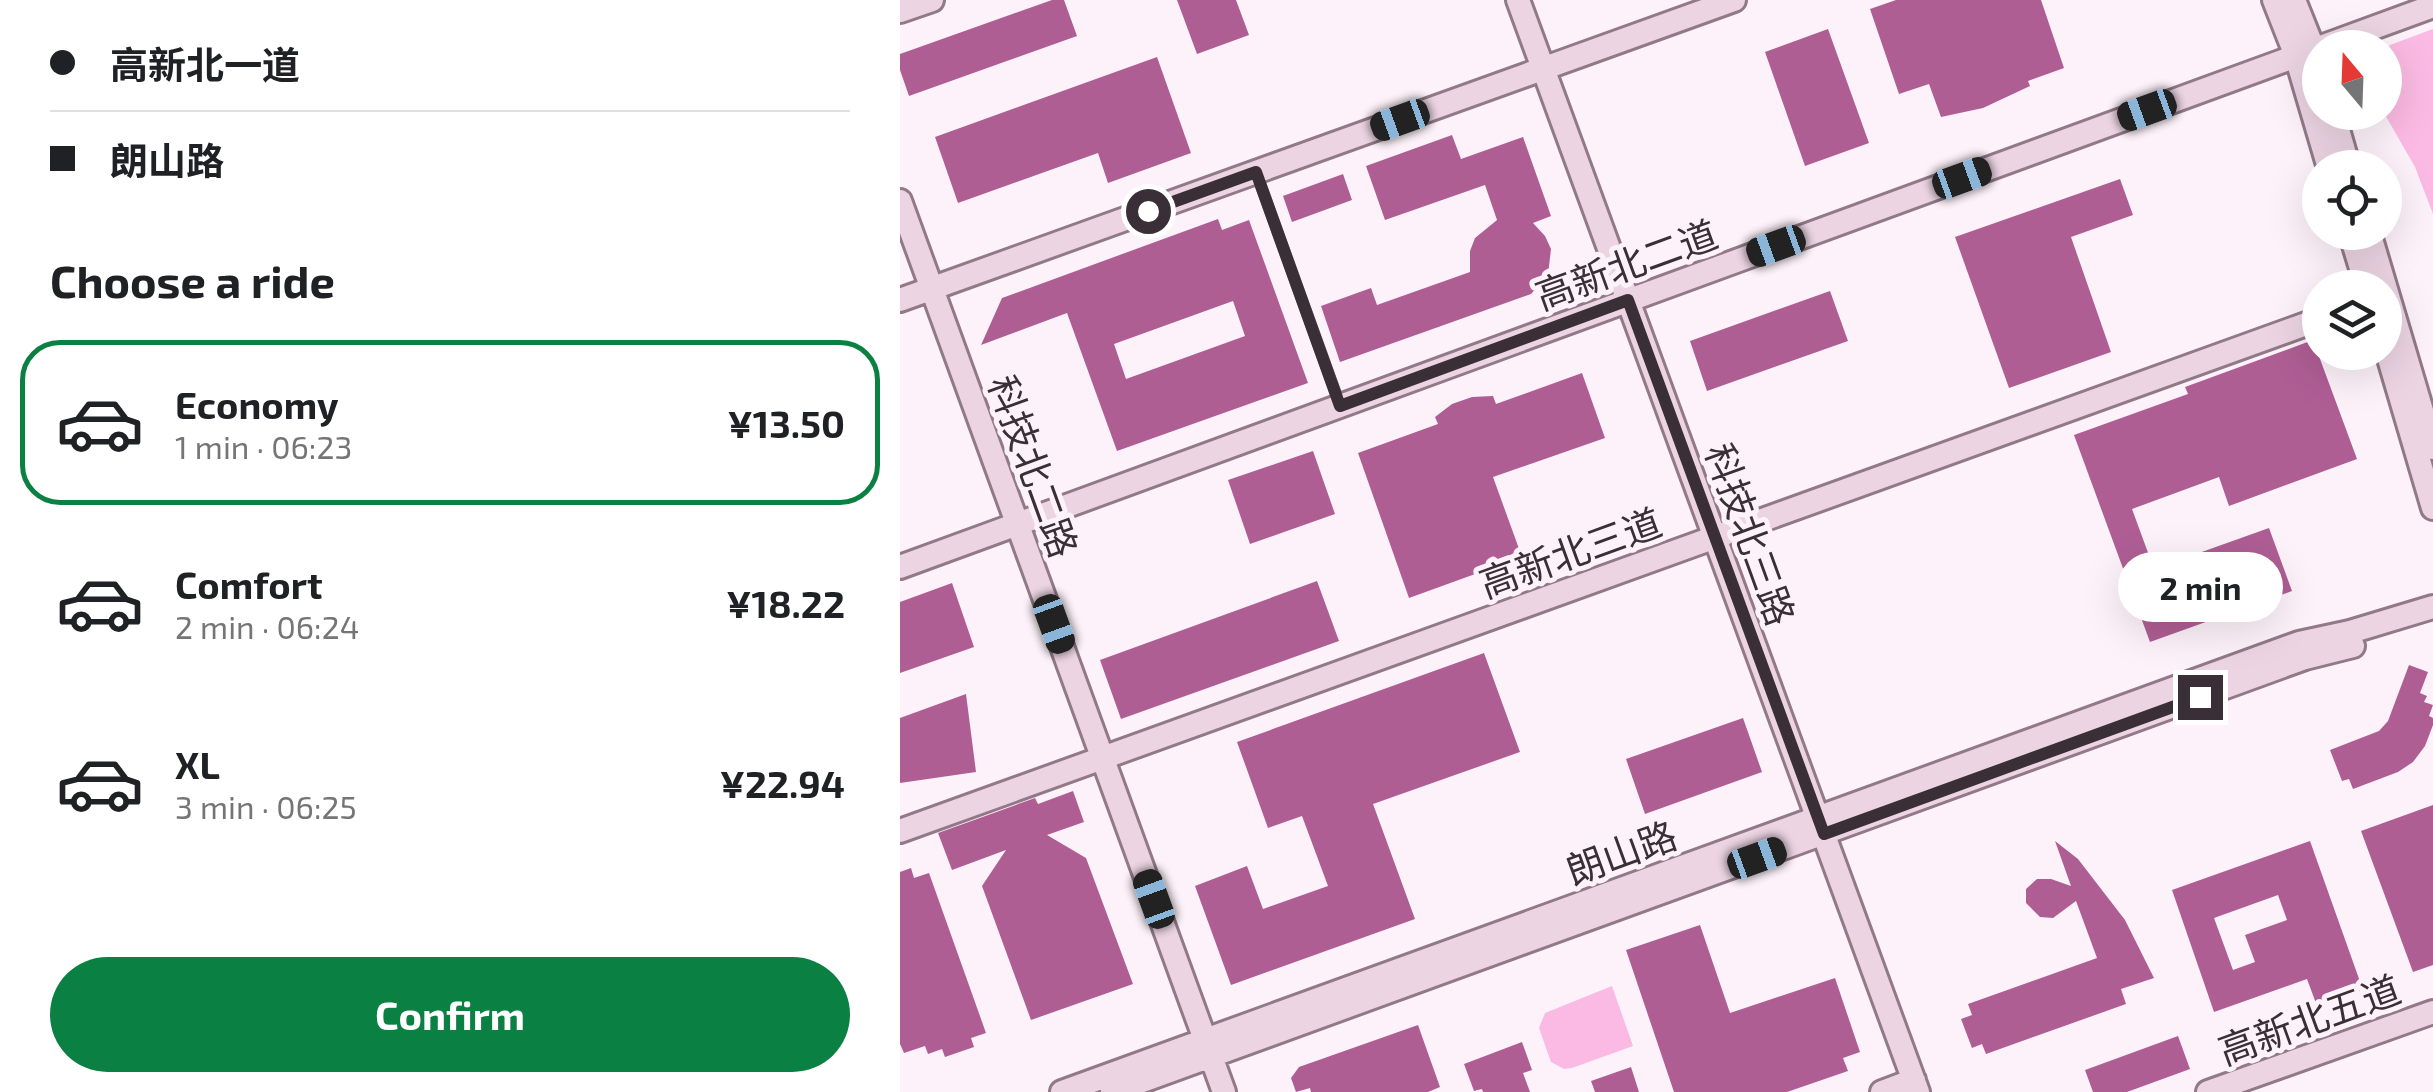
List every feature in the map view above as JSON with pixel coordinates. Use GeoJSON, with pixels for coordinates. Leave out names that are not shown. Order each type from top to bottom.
{"type":"FeatureCollection","features":[{"type":"Feature","properties":{"kind":"street"},"geometry":{"type":"LineString","coordinates":[[900,12],[932,0]]}},
{"type":"Feature","properties":{"kind":"street","name":"科技北三路"},"geometry":{"type":"LineString","coordinates":[[1518,0],[1916,1086]]}},
{"type":"Feature","properties":{"kind":"street"},"geometry":{"type":"LineString","coordinates":[[900,300],[1734,0]]}},
{"type":"Feature","properties":{"kind":"street"},"geometry":{"type":"LineString","coordinates":[[2274,0],[2302,44]]}},
{"type":"Feature","properties":{"kind":"street"},"geometry":{"type":"LineString","coordinates":[[2294,0],[2302,30]]}},
{"type":"Feature","properties":{"kind":"street","name":"高新北二道"},"geometry":{"type":"LineString","coordinates":[[2375,30],[2433,6]]}},
{"type":"Feature","properties":{"kind":"street","name":"高新北二道"},"geometry":{"type":"LineString","coordinates":[[900,567],[1628,300],[2302,60]]}},
{"type":"Feature","properties":{"kind":"street","name":"科技北二路"},"geometry":{"type":"LineString","coordinates":[[900,202],[1224,1092]]}},
{"type":"Feature","properties":{"kind":"street"},"geometry":{"type":"LineString","coordinates":[[2374,250],[2433,448]]}},
{"type":"Feature","properties":{"kind":"street","name":"高新北三道"},"geometry":{"type":"LineString","coordinates":[[900,831],[2302,325]]}},
{"type":"Feature","properties":{"kind":"street"},"geometry":{"type":"LineString","coordinates":[[2392,370],[2433,508]]}},
{"type":"Feature","properties":{"kind":"street","name":"朗山路"},"geometry":{"type":"LineString","coordinates":[[1821,826],[2299,642],[2350,632],[2433,606]]}},
{"type":"Feature","properties":{"kind":"street","name":"朗山路"},"geometry":{"type":"LineString","coordinates":[[1062,1092],[1208,1048],[1821,826],[2306,658],[2433,623]]}},
{"type":"Feature","properties":{"kind":"street","name":"高新北五道"},"geometry":{"type":"LineString","coordinates":[[2208,1092],[2433,1012]]}},
{"type":"Feature","properties":{"kind":"street","name":"朗山路"},"geometry":{"type":"LineString","coordinates":[[1112,1092],[1208,1048]]}},
{"type":"Feature","properties":{"kind":"street"},"geometry":{"type":"LineString","coordinates":[[1882,1092],[1916,1086]]}},
{"type":"Feature","properties":{"kind":"lane"},"geometry":{"type":"LineString","coordinates":[[1256,172],[1340,406]]}},
{"type":"Feature","properties":{"kind":"shaded area"},"geometry":{"type":"Polygon","coordinates":[[[2433,29],[2433,214],[2415,167],[2394,130],[2402,130],[2402,41],[2433,29]]]}},
{"type":"Feature","properties":{"kind":"shaded area"},"geometry":{"type":"Polygon","coordinates":[[[1612,986],[1633,1046],[1572,1068],[1564,1069],[1551,1062],[1539,1028],[1545,1013],[1612,986]]]}},
{"type":"Feature","properties":{"kind":"building"},"geometry":{"type":"Polygon","coordinates":[[[1052,0],[1064,0],[1077,36],[909,96],[900,70],[900,54],[1052,0]]]}},
{"type":"Feature","properties":{"kind":"building"},"geometry":{"type":"Polygon","coordinates":[[[1177,0],[1236,0],[1249,35],[1197,54],[1177,0]]]}},
{"type":"Feature","properties":{"kind":"building"},"geometry":{"type":"Polygon","coordinates":[[[1896,0],[2041,0],[2064,68],[2028,81],[2030,86],[1983,108],[1941,117],[1929,84],[1899,94],[1870,9],[1896,0]]]}},
{"type":"Feature","properties":{"kind":"building"},"geometry":{"type":"Polygon","coordinates":[[[1828,29],[1869,143],[1805,166],[1765,52],[1828,29]]]}},
{"type":"Feature","properties":{"kind":"building"},"geometry":{"type":"Polygon","coordinates":[[[1157,57],[1191,153],[1108,183],[1098,153],[958,203],[935,137],[1157,57]]]}},
{"type":"Feature","properties":{"kind":"building"},"geometry":{"type":"Polygon","coordinates":[[[1452,135],[1461,159],[1523,137],[1551,216],[1533,223],[1551,249],[1548,275],[1531,294],[1340,362],[1321,306],[1371,288],[1377,305],[1470,272],[1470,251],[1475,238],[1497,220],[1485,185],[1385,220],[1366,166],[1452,135]]]}},
{"type":"Feature","properties":{"kind":"building"},"geometry":{"type":"Polygon","coordinates":[[[1343,174],[1352,200],[1292,222],[1283,196],[1343,174]]]}},
{"type":"Feature","properties":{"kind":"building"},"geometry":{"type":"Polygon","coordinates":[[[2120,179],[2133,215],[2071,237],[2111,352],[2009,388],[1955,237],[2120,179]]]}},
{"type":"Feature","properties":{"kind":"building"},"geometry":{"type":"Polygon","coordinates":[[[1218,219],[1222,230],[1249,220],[1308,383],[1117,451],[1067,313],[981,345],[1002,298],[1218,219]],[[1233,301],[1114,344],[1126,379],[1245,336],[1233,301]]]}},
{"type":"Feature","properties":{"kind":"building"},"geometry":{"type":"Polygon","coordinates":[[[1830,291],[1848,341],[1707,391],[1690,341],[1830,291]]]}},
{"type":"Feature","properties":{"kind":"building"},"geometry":{"type":"Polygon","coordinates":[[[2302,344],[2302,370],[2324,370],[2357,459],[2229,506],[2219,477],[2132,509],[2154,569],[2269,528],[2292,591],[2150,642],[2074,435],[2188,394],[2185,387],[2302,344]]]}},
{"type":"Feature","properties":{"kind":"building"},"geometry":{"type":"Polygon","coordinates":[[[1582,373],[1605,438],[1493,477],[1522,557],[1409,598],[1358,453],[1438,424],[1435,417],[1452,404],[1472,397],[1493,396],[1496,404],[1582,373]]]}},
{"type":"Feature","properties":{"kind":"building"},"geometry":{"type":"Polygon","coordinates":[[[1313,451],[1335,514],[1250,544],[1228,480],[1313,451]]]}},
{"type":"Feature","properties":{"kind":"building"},"geometry":{"type":"Polygon","coordinates":[[[1317,581],[1339,641],[1121,719],[1100,660],[1317,581]]]}},
{"type":"Feature","properties":{"kind":"building"},"geometry":{"type":"Polygon","coordinates":[[[952,583],[974,647],[900,673],[900,602],[952,583]]]}},
{"type":"Feature","properties":{"kind":"building"},"geometry":{"type":"Polygon","coordinates":[[[1484,653],[1520,752],[1373,804],[1415,919],[1231,985],[1195,886],[1247,866],[1263,909],[1328,886],[1302,816],[1268,828],[1237,742],[1484,653]]]}},
{"type":"Feature","properties":{"kind":"building"},"geometry":{"type":"Polygon","coordinates":[[[2409,665],[2428,672],[2420,693],[2427,696],[2424,702],[2433,705],[2429,716],[2433,725],[2425,746],[2413,762],[2398,772],[2353,789],[2349,779],[2342,781],[2330,750],[2379,731],[2388,721],[2409,665]]]}},
{"type":"Feature","properties":{"kind":"building"},"geometry":{"type":"Polygon","coordinates":[[[966,694],[976,772],[900,783],[900,718],[966,694]]]}},
{"type":"Feature","properties":{"kind":"building"},"geometry":{"type":"Polygon","coordinates":[[[1743,718],[1762,772],[1645,814],[1626,759],[1743,718]]]}},
{"type":"Feature","properties":{"kind":"building"},"geometry":{"type":"Polygon","coordinates":[[[1073,791],[1084,822],[1047,835],[1086,858],[1133,984],[1031,1020],[982,886],[1006,850],[952,870],[938,833],[1035,798],[1038,804],[1073,791]]]}},
{"type":"Feature","properties":{"kind":"building"},"geometry":{"type":"Polygon","coordinates":[[[2433,805],[2433,965],[2413,972],[2361,831],[2433,805]]]}},
{"type":"Feature","properties":{"kind":"building"},"geometry":{"type":"Polygon","coordinates":[[[2055,841],[2078,859],[2125,920],[2154,978],[2121,989],[2126,1004],[1986,1054],[1982,1044],[1972,1048],[1961,1019],[1972,1015],[1968,1004],[2097,958],[2076,901],[2053,918],[2040,917],[2026,903],[2026,889],[2037,879],[2071,886],[2055,841]]]}},
{"type":"Feature","properties":{"kind":"building"},"geometry":{"type":"Polygon","coordinates":[[[2310,841],[2363,990],[2317,1006],[2307,979],[2214,1012],[2172,890],[2310,841]],[[2278,895],[2214,918],[2233,970],[2255,962],[2245,935],[2287,920],[2278,895]]]}},
{"type":"Feature","properties":{"kind":"building"},"geometry":{"type":"Polygon","coordinates":[[[911,868],[914,878],[929,873],[986,1033],[971,1038],[974,1047],[945,1057],[942,1049],[928,1054],[925,1046],[904,1053],[900,1044],[900,872],[911,868]]]}},
{"type":"Feature","properties":{"kind":"building"},"geometry":{"type":"Polygon","coordinates":[[[1700,925],[1730,1013],[1835,978],[1860,1052],[1843,1058],[1848,1071],[1787,1092],[1674,1092],[1626,950],[1700,925]]]}},
{"type":"Feature","properties":{"kind":"building"},"geometry":{"type":"Polygon","coordinates":[[[1418,1025],[1440,1087],[1428,1092],[1311,1092],[1310,1088],[1296,1092],[1291,1078],[1299,1067],[1418,1025]]]}},
{"type":"Feature","properties":{"kind":"building"},"geometry":{"type":"Polygon","coordinates":[[[2178,1036],[2190,1069],[2127,1092],[2093,1092],[2085,1070],[2178,1036]]]}},
{"type":"Feature","properties":{"kind":"building"},"geometry":{"type":"Polygon","coordinates":[[[1522,1042],[1532,1070],[1523,1073],[1530,1092],[1474,1091],[1464,1064],[1522,1042]]]}},
{"type":"Feature","properties":{"kind":"building"},"geometry":{"type":"Polygon","coordinates":[[[1631,1067],[1639,1092],[1595,1092],[1591,1081],[1631,1067]]]}},
{"type":"Feature","properties":{"kind":"route"},"geometry":{"type":"LineString","coordinates":[[1148,211],[1256,172],[1340,406],[1628,300],[1824,834],[2200,697]]}}]}
